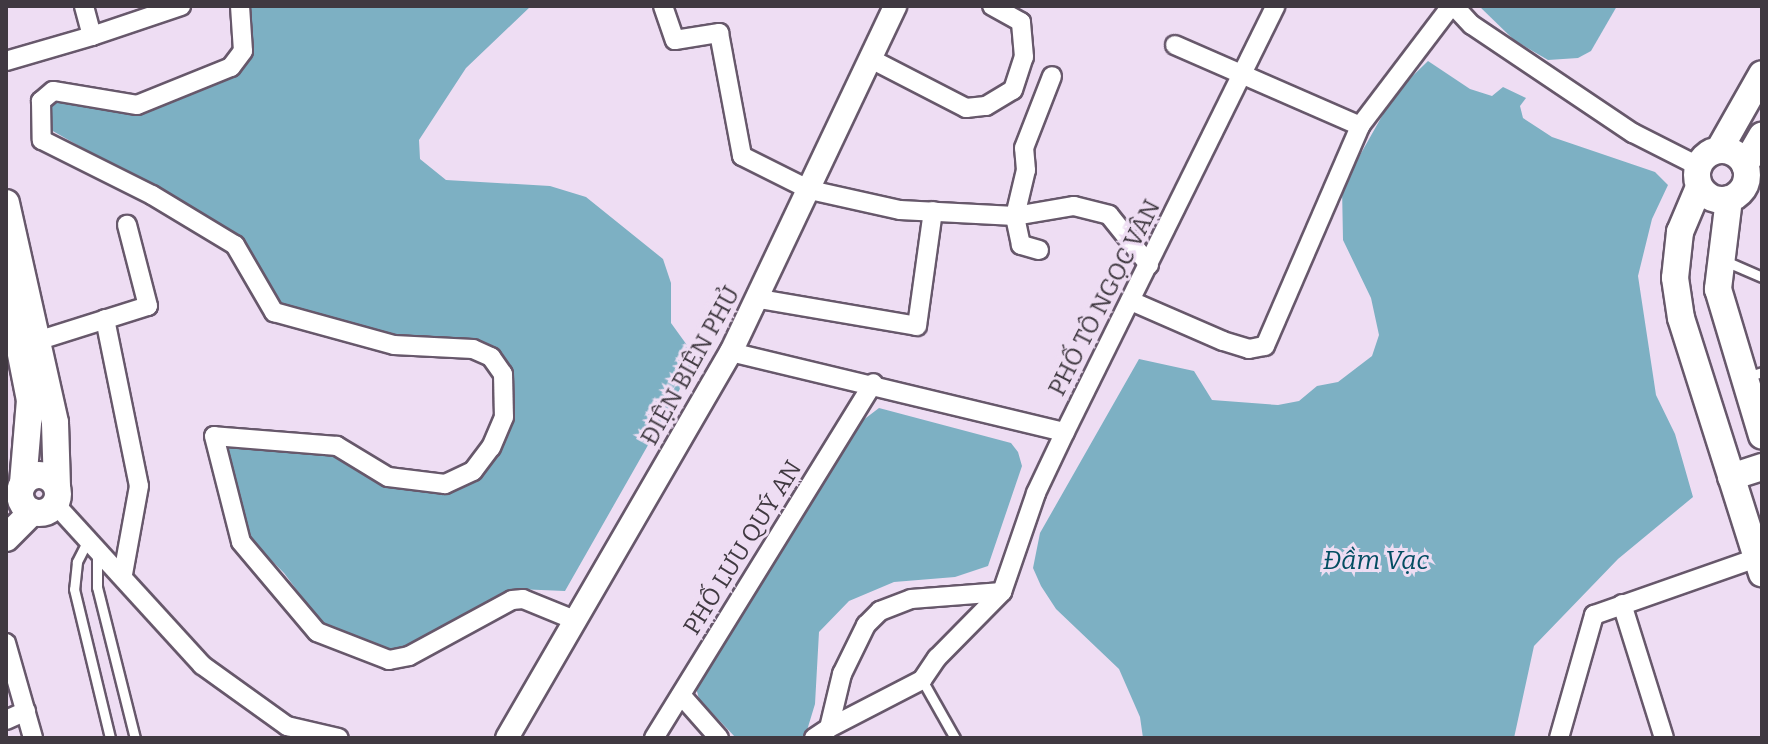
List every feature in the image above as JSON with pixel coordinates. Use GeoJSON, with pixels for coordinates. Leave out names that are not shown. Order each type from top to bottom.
{"type":"FeatureCollection","features":[{"type":"Feature","properties":{"kind":"main road"},"geometry":{"type":"LineString","coordinates":[[1760,565],[1681,318],[1675,278],[1680,232],[1698,177],[1719,150],[1762,74]]}},
{"type":"Feature","properties":{"kind":"main road"},"geometry":{"type":"LineString","coordinates":[[1698,177],[1714,199],[1729,199],[1744,187],[1745,165],[1762,136]]}},
{"type":"Feature","properties":{"kind":"main road"},"geometry":{"type":"LineString","coordinates":[[1719,150],[1735,153],[1745,165]]}},
{"type":"Feature","properties":{"kind":"main road"},"geometry":{"type":"LineString","coordinates":[[1729,199],[1718,289],[1752,375],[1762,436]]}},
{"type":"Feature","properties":{"kind":"main road"},"geometry":{"type":"LineString","coordinates":[[6,203],[40,340],[55,423],[32,498],[6,538]]}},
{"type":"Feature","properties":{"kind":"main road"},"geometry":{"type":"LineString","coordinates":[[6,278],[30,400],[32,498]]}},
{"type":"Feature","properties":{"kind":"main road"},"geometry":{"type":"LineString","coordinates":[[1731,477],[1762,467]]}},
{"type":"Feature","properties":{"kind":"street"},"geometry":{"type":"LineString","coordinates":[[84,6],[92,36]]}},
{"type":"Feature","properties":{"kind":"street"},"geometry":{"type":"LineString","coordinates":[[6,61],[181,6]]}},
{"type":"Feature","properties":{"kind":"street"},"geometry":{"type":"LineString","coordinates":[[240,6],[243,51],[231,67],[137,105],[53,91],[41,101],[42,140],[152,195],[235,245],[274,312],[394,345],[473,349],[491,357],[503,374],[504,417],[491,447],[473,471],[445,484],[388,477],[337,446],[214,436],[241,542],[317,632],[389,660],[409,656],[512,600],[523,599],[577,621]]}},
{"type":"Feature","properties":{"kind":"street"},"geometry":{"type":"LineString","coordinates":[[663,6],[675,40],[719,33],[742,156],[810,190],[933,211],[1015,216],[1074,206],[1109,215],[1149,265]]}},
{"type":"Feature","properties":{"kind":"street","name":"ĐIỆN BIÊN PHỦ"},"geometry":{"type":"LineString","coordinates":[[507,738],[731,352],[759,299],[895,6]]}},
{"type":"Feature","properties":{"kind":"street"},"geometry":{"type":"LineString","coordinates":[[871,59],[966,108],[986,106],[1013,90],[1024,57],[1021,22],[992,6]]}},
{"type":"Feature","properties":{"kind":"street","name":"PHỐ TÔ NGỌC VÂN"},"geometry":{"type":"LineString","coordinates":[[731,352],[873,383],[1065,432],[1276,6]]}},
{"type":"Feature","properties":{"kind":"street"},"geometry":{"type":"LineString","coordinates":[[1131,301],[1223,341],[1249,349],[1265,346],[1360,126],[1452,6],[1472,25],[1698,177]]}},
{"type":"Feature","properties":{"kind":"street"},"geometry":{"type":"LineString","coordinates":[[1175,45],[1360,126]]}},
{"type":"Feature","properties":{"kind":"street"},"geometry":{"type":"LineString","coordinates":[[1039,250],[1021,245],[1015,216],[1026,170],[1024,148],[1052,76]]}},
{"type":"Feature","properties":{"kind":"street"},"geometry":{"type":"LineString","coordinates":[[759,299],[917,326],[933,211]]}},
{"type":"Feature","properties":{"kind":"street"},"geometry":{"type":"LineString","coordinates":[[40,340],[148,306],[127,225]]}},
{"type":"Feature","properties":{"kind":"street"},"geometry":{"type":"LineString","coordinates":[[105,319],[139,486],[123,574]]}},
{"type":"Feature","properties":{"kind":"street","name":"PHỐ LƯU QUÝ AN"},"geometry":{"type":"LineString","coordinates":[[654,738],[873,383]]}},
{"type":"Feature","properties":{"kind":"street"},"geometry":{"type":"LineString","coordinates":[[822,733],[922,680],[937,658],[1002,592],[1036,493],[1065,432]]}},
{"type":"Feature","properties":{"kind":"street"},"geometry":{"type":"LineString","coordinates":[[32,498],[93,542],[202,665],[287,726],[339,738]]}},
{"type":"Feature","properties":{"kind":"street"},"geometry":{"type":"LineString","coordinates":[[1559,738],[1594,615],[1622,604],[1760,565]]}},
{"type":"Feature","properties":{"kind":"street"},"geometry":{"type":"LineString","coordinates":[[822,733],[842,674],[866,625],[880,611],[911,599],[1002,592]]}},
{"type":"Feature","properties":{"kind":"street"},"geometry":{"type":"LineString","coordinates":[[1622,604],[1664,738]]}},
{"type":"Feature","properties":{"kind":"street"},"geometry":{"type":"LineString","coordinates":[[6,643],[33,738]]}},
{"type":"Feature","properties":{"kind":"street"},"geometry":{"type":"LineString","coordinates":[[681,695],[719,738]]}},
{"type":"Feature","properties":{"kind":"street"},"geometry":{"type":"LineString","coordinates":[[6,720],[26,711]]}},
{"type":"Feature","properties":{"kind":"lane"},"geometry":{"type":"LineString","coordinates":[[1720,260],[1762,277]]}},
{"type":"Feature","properties":{"kind":"lane"},"geometry":{"type":"LineString","coordinates":[[93,542],[77,562],[74,589],[110,738]]}},
{"type":"Feature","properties":{"kind":"lane"},"geometry":{"type":"LineString","coordinates":[[93,542],[97,587],[135,738]]}},
{"type":"Feature","properties":{"kind":"lane"},"geometry":{"type":"LineString","coordinates":[[922,680],[955,738]]}},
{"type":"Feature","properties":{"kind":"water"},"geometry":{"type":"Polygon","coordinates":[[[247,6],[531,6],[466,68],[419,140],[420,159],[446,180],[550,186],[586,197],[663,259],[671,283],[671,323],[697,359],[565,591],[517,589],[406,649],[390,651],[326,629],[284,573],[246,535],[225,444],[327,451],[441,488],[498,440],[498,354],[405,340],[281,309],[225,229],[51,130],[48,100],[69,95],[134,114],[232,73],[254,49],[247,6]]]}},
{"type":"Feature","properties":{"kind":"water"},"geometry":{"type":"Polygon","coordinates":[[[1479,6],[1617,6],[1591,51],[1578,58],[1548,60],[1514,40],[1479,6]]]}},
{"type":"Feature","properties":{"kind":"water","name":"Đầm Vạc"},"geometry":{"type":"Polygon","coordinates":[[[1428,61],[1470,89],[1492,96],[1503,87],[1526,98],[1520,106],[1523,118],[1552,137],[1655,172],[1668,185],[1652,219],[1638,276],[1656,395],[1675,434],[1693,497],[1618,559],[1534,646],[1514,738],[1143,738],[1140,717],[1119,669],[1056,609],[1041,586],[1033,568],[1040,533],[1139,359],[1194,371],[1212,400],[1278,405],[1299,401],[1317,386],[1338,382],[1372,356],[1379,335],[1371,298],[1343,240],[1342,187],[1395,93],[1428,61]]]}},
{"type":"Feature","properties":{"kind":"water"},"geometry":{"type":"Polygon","coordinates":[[[879,408],[1011,443],[1018,452],[1022,466],[988,566],[955,577],[894,582],[849,601],[819,632],[815,704],[805,737],[736,738],[699,699],[695,684],[854,427],[879,408]]]}}]}
